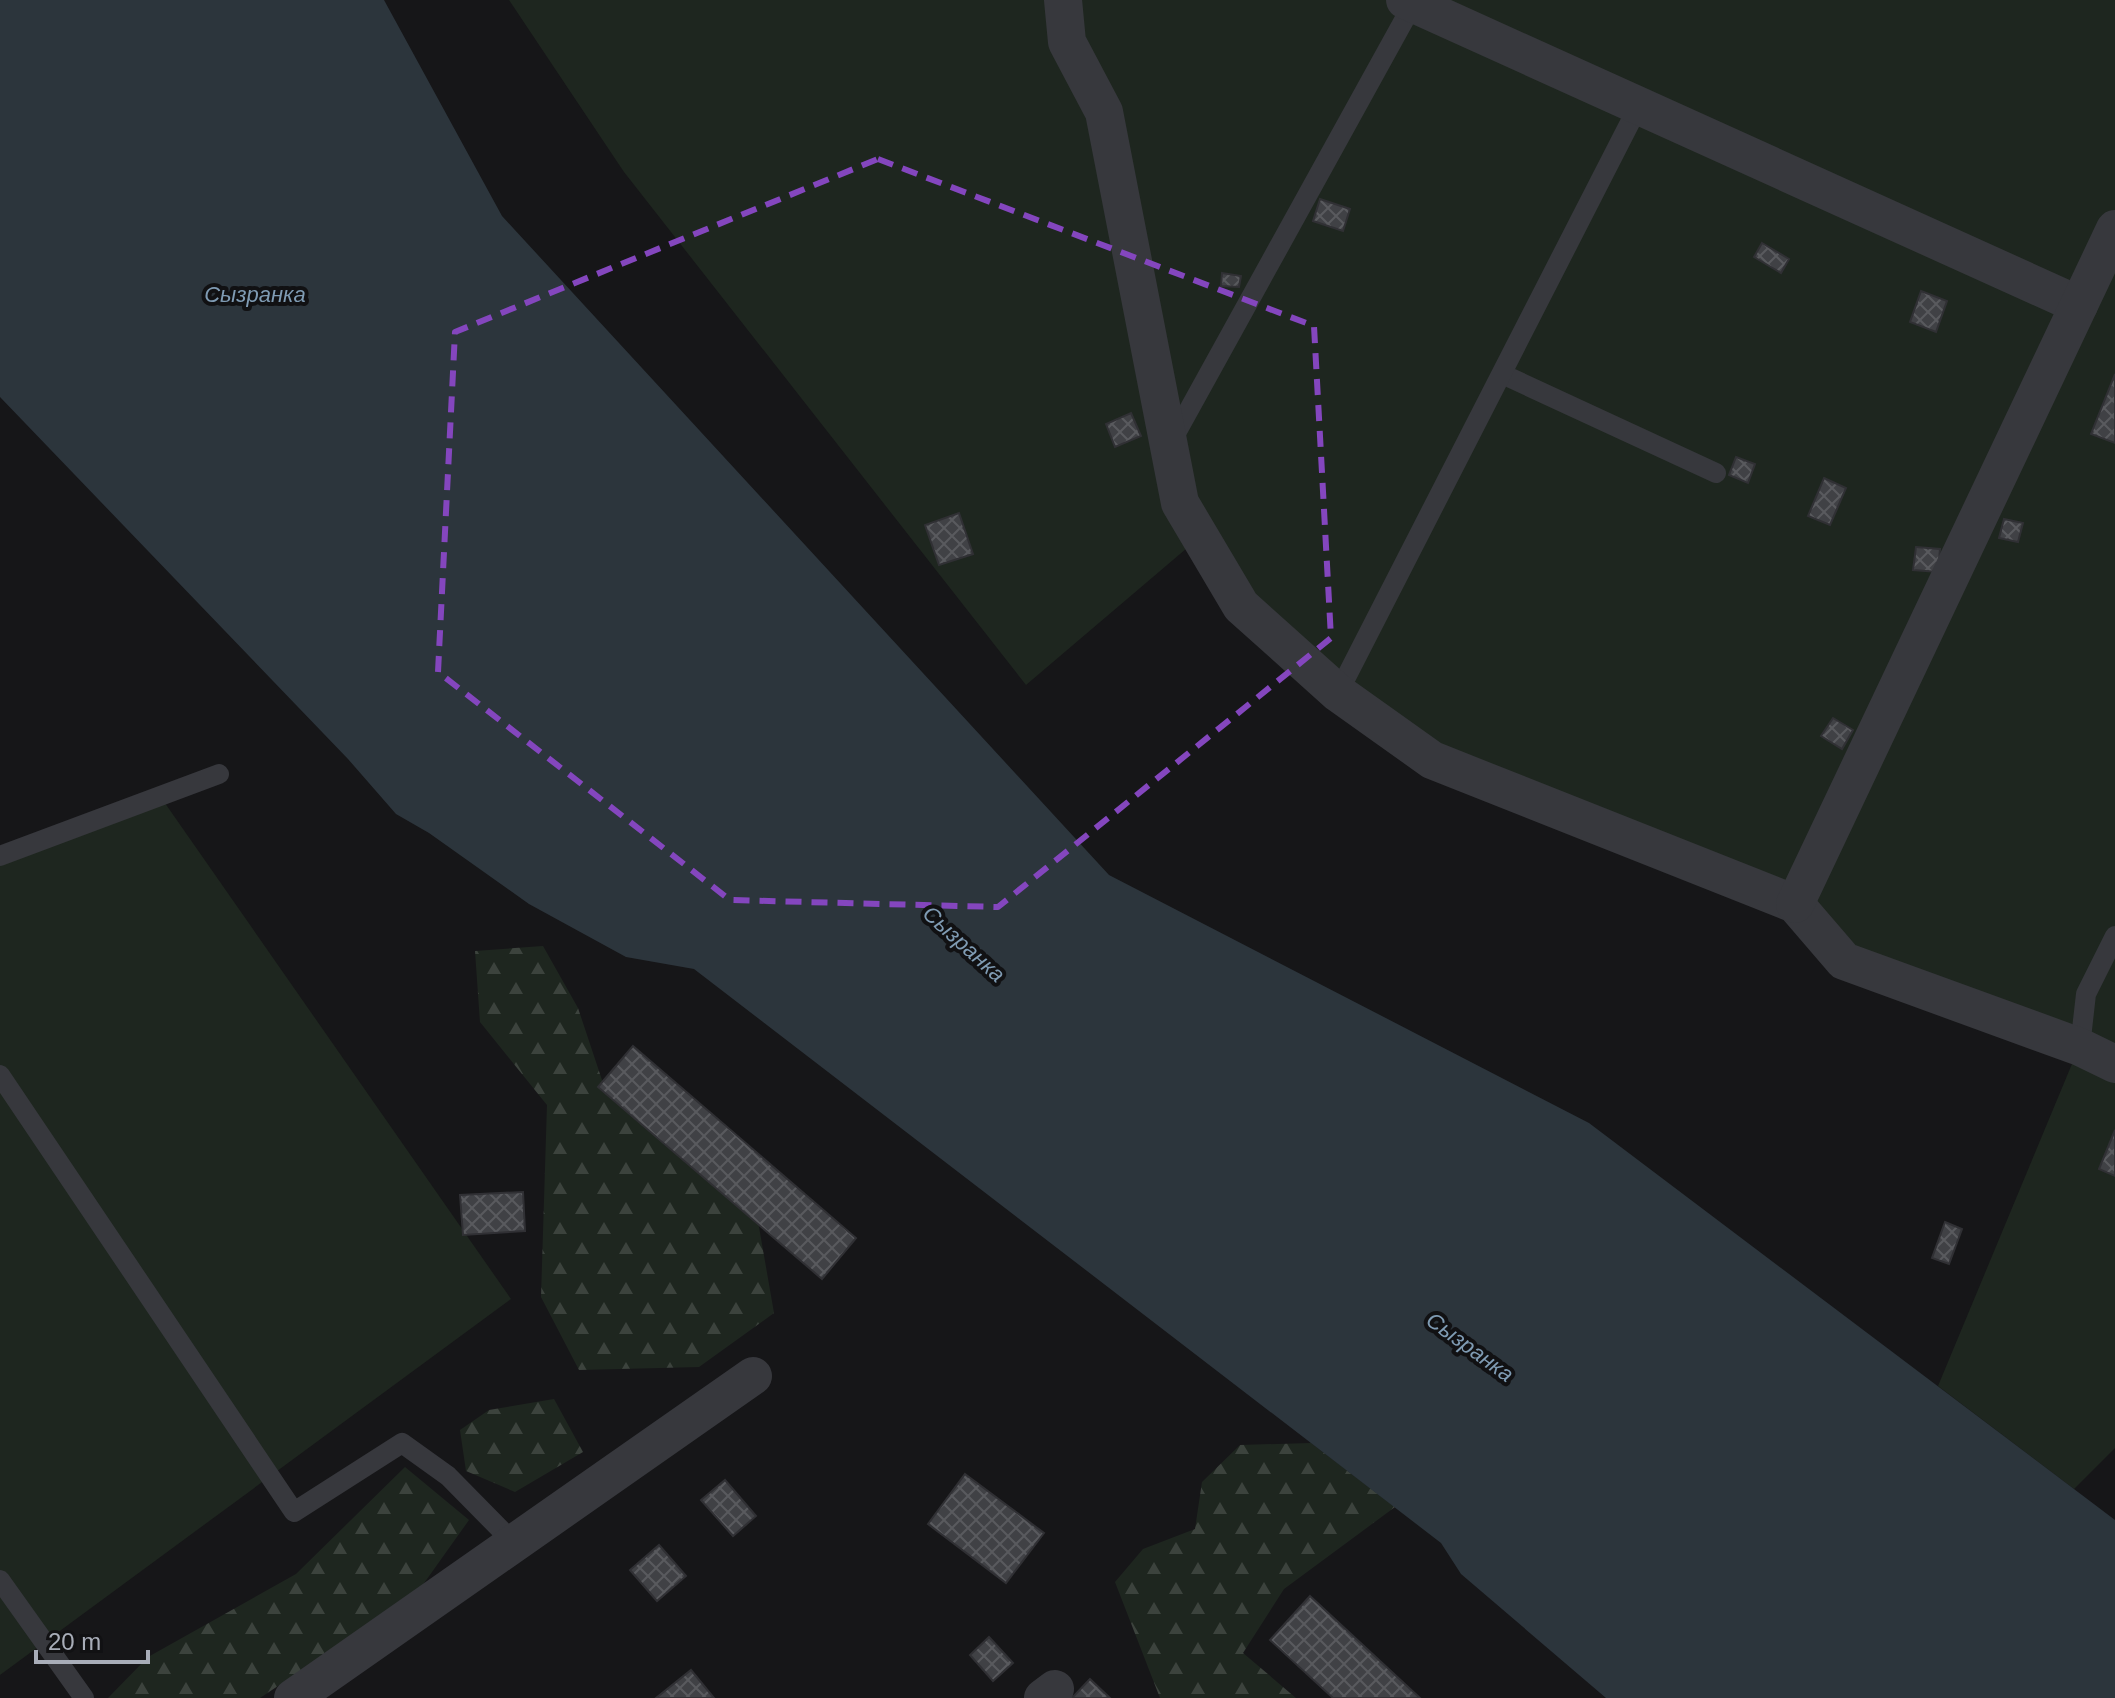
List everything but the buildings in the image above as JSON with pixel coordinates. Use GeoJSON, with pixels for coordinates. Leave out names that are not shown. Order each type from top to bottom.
{"type":"FeatureCollection","features":[{"type":"Feature","properties":{"kind":"street"},"geometry":{"type":"LineString","coordinates":[[1063,0],[1067,42],[1104,112],[1180,503],[1241,606],[1338,693],[1432,760],[1795,904],[1844,961],[2080,1047],[2115,1064]]}},
{"type":"Feature","properties":{"kind":"street"},"geometry":{"type":"LineString","coordinates":[[1409,2],[2079,305]]}},
{"type":"Feature","properties":{"kind":"street"},"geometry":{"type":"LineString","coordinates":[[1795,904],[2115,229]]}},
{"type":"Feature","properties":{"kind":"street"},"geometry":{"type":"LineString","coordinates":[[293,1698],[753,1376]]}},
{"type":"Feature","properties":{"kind":"lane"},"geometry":{"type":"LineString","coordinates":[[1168,447],[1409,2]]}},
{"type":"Feature","properties":{"kind":"lane"},"geometry":{"type":"LineString","coordinates":[[1338,693],[1639,105]]}},
{"type":"Feature","properties":{"kind":"lane"},"geometry":{"type":"LineString","coordinates":[[1502,374],[1716,473]]}},
{"type":"Feature","properties":{"kind":"lane"},"geometry":{"type":"LineString","coordinates":[[0,856],[219,774]]}},
{"type":"Feature","properties":{"kind":"lane"},"geometry":{"type":"LineString","coordinates":[[2080,1047],[2086,994],[2115,936]]}},
{"type":"Feature","properties":{"kind":"lane"},"geometry":{"type":"LineString","coordinates":[[0,1075],[294,1512],[402,1443],[448,1476],[514,1543]]}},
{"type":"Feature","properties":{"kind":"lane"},"geometry":{"type":"LineString","coordinates":[[0,1580],[84,1698]]}},
{"type":"Feature","properties":{"kind":"highlighted area"},"geometry":{"type":"Polygon","coordinates":[[[878,159],[1314,326],[1331,638],[998,907],[730,900],[438,672],[455,332],[878,159]]]}},
{"type":"Feature","properties":{"kind":"green space"},"geometry":{"type":"Polygon","coordinates":[[[509,0],[2115,0],[2115,1448],[2074,1489],[1938,1386],[2079,1047],[1844,961],[1794,904],[1432,760],[1338,693],[1200,537],[1026,685],[624,172],[509,0]]]}},
{"type":"Feature","properties":{"kind":"green space"},"geometry":{"type":"Polygon","coordinates":[[[160,796],[511,1299],[0,1675],[0,856],[160,796]]]}},
{"type":"Feature","properties":{"kind":"green space"},"geometry":{"type":"Polygon","coordinates":[[[543,946],[578,1008],[605,1089],[756,1210],[774,1313],[699,1367],[579,1370],[541,1297],[547,1105],[480,1022],[475,951],[543,946]]]}},
{"type":"Feature","properties":{"kind":"green space"},"geometry":{"type":"Polygon","coordinates":[[[554,1399],[583,1452],[515,1492],[466,1471],[460,1430],[489,1410],[554,1399]]]}},
{"type":"Feature","properties":{"kind":"green space"},"geometry":{"type":"Polygon","coordinates":[[[1311,1443],[1395,1507],[1284,1589],[1243,1653],[1296,1698],[1160,1698],[1115,1582],[1143,1549],[1195,1529],[1202,1482],[1240,1445],[1311,1443]]]}},
{"type":"Feature","properties":{"kind":"green space"},"geometry":{"type":"Polygon","coordinates":[[[405,1467],[469,1520],[417,1593],[260,1698],[108,1698],[148,1657],[296,1574],[405,1467]]]}},
{"type":"Feature","properties":{"kind":"water","name":"Сызранка"},"geometry":{"type":"Polygon","coordinates":[[[0,0],[384,0],[502,216],[1109,875],[1589,1123],[2115,1520],[2115,1698],[1606,1698],[1461,1574],[1441,1543],[694,969],[626,957],[529,904],[429,833],[396,814],[348,759],[0,397],[0,0]]]}}]}
